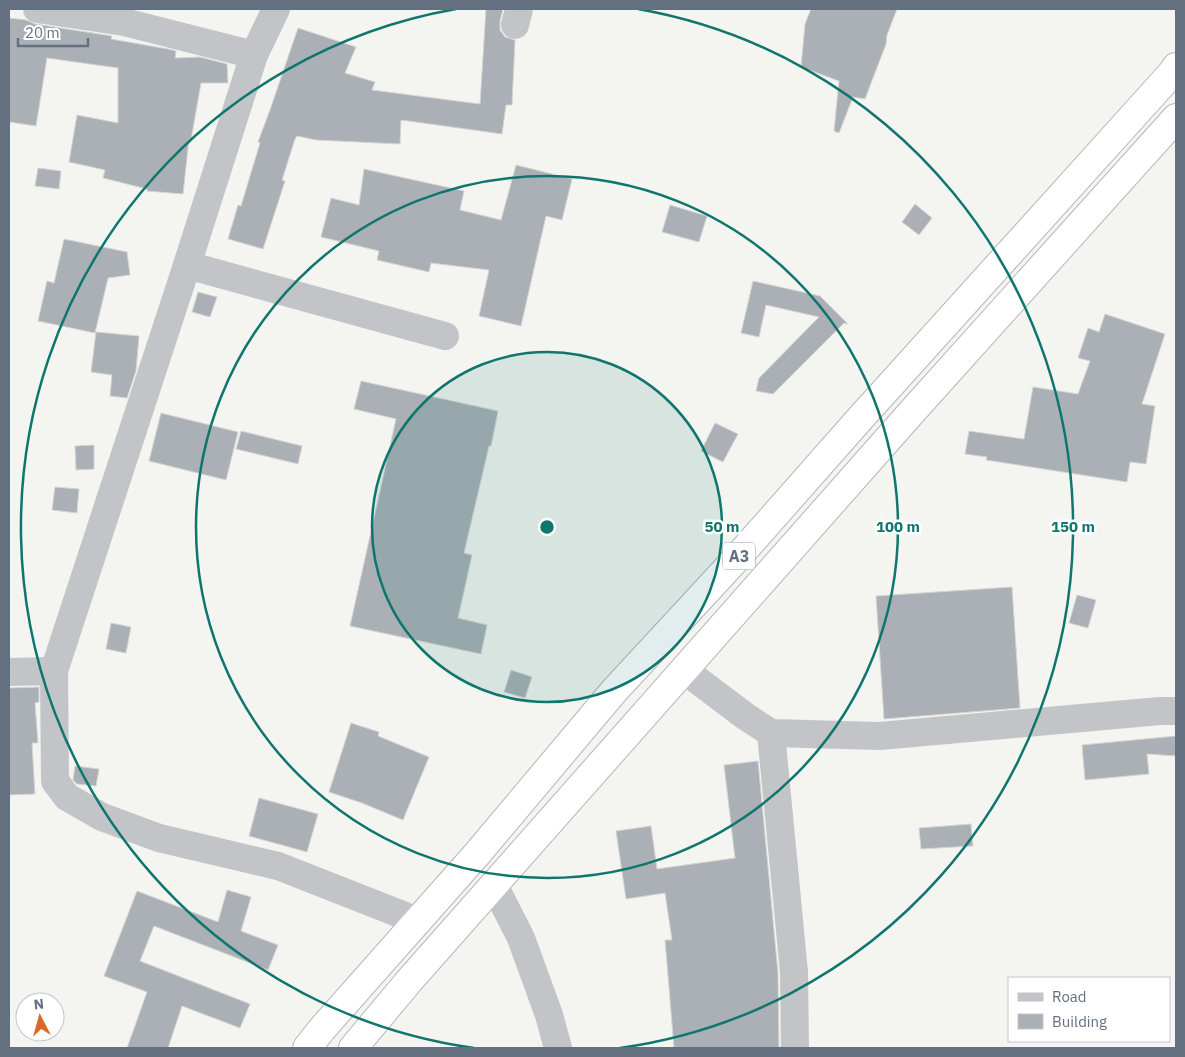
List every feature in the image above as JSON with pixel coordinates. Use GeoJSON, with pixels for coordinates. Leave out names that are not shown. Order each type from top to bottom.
{"type":"FeatureCollection","features":[{"type":"Feature","properties":{"kind":"highway","name":"A3"},"geometry":{"type":"LineString","coordinates":[[307,1048],[477,854],[614,692],[1175,72]]}},
{"type":"Feature","properties":{"kind":"highway","name":"A3"},"geometry":{"type":"LineString","coordinates":[[353,1048],[494,885],[910,414],[1176,118]]}},
{"type":"Feature","properties":{"kind":"street"},"geometry":{"type":"LineString","coordinates":[[37,9],[124,22],[254,55]]}},
{"type":"Feature","properties":{"kind":"street"},"geometry":{"type":"LineString","coordinates":[[276,9],[254,55],[188,265],[54,671],[55,781],[67,797],[102,817],[159,838],[278,866],[418,921]]}},
{"type":"Feature","properties":{"kind":"street"},"geometry":{"type":"LineString","coordinates":[[188,265],[444,336]]}},
{"type":"Feature","properties":{"kind":"street"},"geometry":{"type":"LineString","coordinates":[[684,670],[771,733],[880,736],[1142,712],[1176,711]]}},
{"type":"Feature","properties":{"kind":"street"},"geometry":{"type":"LineString","coordinates":[[9,672],[54,671]]}},
{"type":"Feature","properties":{"kind":"street"},"geometry":{"type":"LineString","coordinates":[[771,733],[794,972],[795,1048]]}},
{"type":"Feature","properties":{"kind":"street"},"geometry":{"type":"LineString","coordinates":[[494,885],[521,938],[549,1016],[558,1048]]}},
{"type":"Feature","properties":{"kind":"building"},"geometry":{"type":"Polygon","coordinates":[[[486,9],[503,9],[500,30],[505,37],[515,40],[512,105],[506,105],[502,134],[401,120],[400,144],[316,140],[297,136],[282,180],[285,181],[263,249],[228,239],[238,205],[241,206],[260,143],[258,142],[298,28],[356,47],[345,73],[375,82],[372,90],[480,104],[486,9]]]}},
{"type":"Feature","properties":{"kind":"building"},"geometry":{"type":"Polygon","coordinates":[[[811,9],[897,9],[865,99],[853,97],[839,133],[834,131],[839,81],[801,67],[805,24],[811,9]]]}},
{"type":"Feature","properties":{"kind":"building"},"geometry":{"type":"Polygon","coordinates":[[[9,18],[112,36],[111,39],[168,49],[176,51],[175,58],[200,57],[227,64],[228,83],[201,83],[191,140],[189,139],[183,194],[147,191],[147,189],[103,178],[105,170],[69,162],[77,115],[118,123],[118,68],[47,58],[36,126],[9,122],[9,18]]]}},
{"type":"Feature","properties":{"kind":"building"},"geometry":{"type":"Polygon","coordinates":[[[516,165],[572,179],[562,220],[546,216],[521,326],[479,316],[489,270],[431,263],[429,272],[377,260],[379,251],[321,237],[331,198],[359,205],[364,169],[464,191],[460,210],[501,220],[516,165]]]}},
{"type":"Feature","properties":{"kind":"building"},"geometry":{"type":"Polygon","coordinates":[[[38,168],[61,171],[59,189],[35,186],[38,168]]]}},
{"type":"Feature","properties":{"kind":"building"},"geometry":{"type":"Polygon","coordinates":[[[915,204],[932,218],[919,235],[902,222],[915,204]]]}},
{"type":"Feature","properties":{"kind":"building"},"geometry":{"type":"Polygon","coordinates":[[[670,205],[707,216],[699,242],[662,232],[670,205]]]}},
{"type":"Feature","properties":{"kind":"building"},"geometry":{"type":"Polygon","coordinates":[[[64,239],[127,252],[130,275],[108,278],[95,333],[38,321],[47,281],[54,283],[64,239]]]}},
{"type":"Feature","properties":{"kind":"building"},"geometry":{"type":"Polygon","coordinates":[[[753,281],[820,296],[848,324],[844,323],[773,394],[756,391],[759,378],[819,317],[766,305],[759,337],[741,333],[753,281]]]}},
{"type":"Feature","properties":{"kind":"building"},"geometry":{"type":"Polygon","coordinates":[[[198,292],[217,297],[210,317],[192,312],[198,292]]]}},
{"type":"Feature","properties":{"kind":"building"},"geometry":{"type":"Polygon","coordinates":[[[1105,314],[1165,334],[1142,404],[1155,406],[1146,464],[1130,462],[1127,482],[986,460],[987,457],[965,454],[969,431],[1024,439],[1033,387],[1078,394],[1090,361],[1078,358],[1088,328],[1099,332],[1105,314]]]}},
{"type":"Feature","properties":{"kind":"building"},"geometry":{"type":"Polygon","coordinates":[[[96,332],[139,336],[136,371],[127,398],[110,396],[112,375],[91,372],[96,332]]]}},
{"type":"Feature","properties":{"kind":"building"},"geometry":{"type":"Polygon","coordinates":[[[361,381],[498,411],[464,553],[472,555],[458,618],[487,625],[481,654],[350,626],[396,419],[354,409],[361,381]]]}},
{"type":"Feature","properties":{"kind":"building"},"geometry":{"type":"Polygon","coordinates":[[[161,413],[238,432],[226,480],[149,461],[161,413]]]}},
{"type":"Feature","properties":{"kind":"building"},"geometry":{"type":"Polygon","coordinates":[[[715,423],[738,434],[723,462],[701,451],[715,423]]]}},
{"type":"Feature","properties":{"kind":"building"},"geometry":{"type":"Polygon","coordinates":[[[241,431],[302,446],[298,464],[236,449],[241,431]]]}},
{"type":"Feature","properties":{"kind":"building"},"geometry":{"type":"Polygon","coordinates":[[[94,445],[94,469],[76,470],[75,446],[94,445]]]}},
{"type":"Feature","properties":{"kind":"building"},"geometry":{"type":"Polygon","coordinates":[[[55,487],[79,489],[77,513],[52,510],[55,487]]]}},
{"type":"Feature","properties":{"kind":"building"},"geometry":{"type":"Polygon","coordinates":[[[1012,587],[1020,708],[884,719],[876,596],[1012,587]]]}},
{"type":"Feature","properties":{"kind":"building"},"geometry":{"type":"Polygon","coordinates":[[[1077,595],[1096,600],[1088,628],[1069,623],[1077,595]]]}},
{"type":"Feature","properties":{"kind":"building"},"geometry":{"type":"Polygon","coordinates":[[[111,623],[131,627],[126,653],[106,649],[111,623]]]}},
{"type":"Feature","properties":{"kind":"building"},"geometry":{"type":"Polygon","coordinates":[[[511,670],[532,677],[525,698],[504,692],[511,670]]]}},
{"type":"Feature","properties":{"kind":"building"},"geometry":{"type":"Polygon","coordinates":[[[39,687],[39,702],[35,703],[38,743],[32,743],[35,794],[9,795],[9,688],[39,687]]]}},
{"type":"Feature","properties":{"kind":"building"},"geometry":{"type":"Polygon","coordinates":[[[351,723],[379,732],[378,736],[429,757],[403,820],[329,792],[351,723]]]}},
{"type":"Feature","properties":{"kind":"building"},"geometry":{"type":"Polygon","coordinates":[[[1176,736],[1176,756],[1147,754],[1149,774],[1085,780],[1082,745],[1176,736]]]}},
{"type":"Feature","properties":{"kind":"building"},"geometry":{"type":"Polygon","coordinates":[[[758,761],[778,973],[779,1048],[674,1048],[665,940],[672,940],[665,893],[626,899],[616,831],[651,826],[657,869],[735,858],[724,765],[758,761]]]}},
{"type":"Feature","properties":{"kind":"building"},"geometry":{"type":"Polygon","coordinates":[[[75,766],[99,769],[96,786],[77,784],[73,780],[75,766]]]}},
{"type":"Feature","properties":{"kind":"building"},"geometry":{"type":"Polygon","coordinates":[[[259,798],[318,814],[307,852],[249,836],[259,798]]]}},
{"type":"Feature","properties":{"kind":"building"},"geometry":{"type":"Polygon","coordinates":[[[971,824],[973,846],[921,849],[919,828],[971,824]]]}},
{"type":"Feature","properties":{"kind":"building"},"geometry":{"type":"Polygon","coordinates":[[[227,890],[251,897],[241,931],[278,945],[268,970],[154,926],[140,961],[250,1004],[240,1028],[182,1006],[168,1048],[127,1048],[147,992],[104,976],[137,891],[218,922],[227,890]]]}}]}
